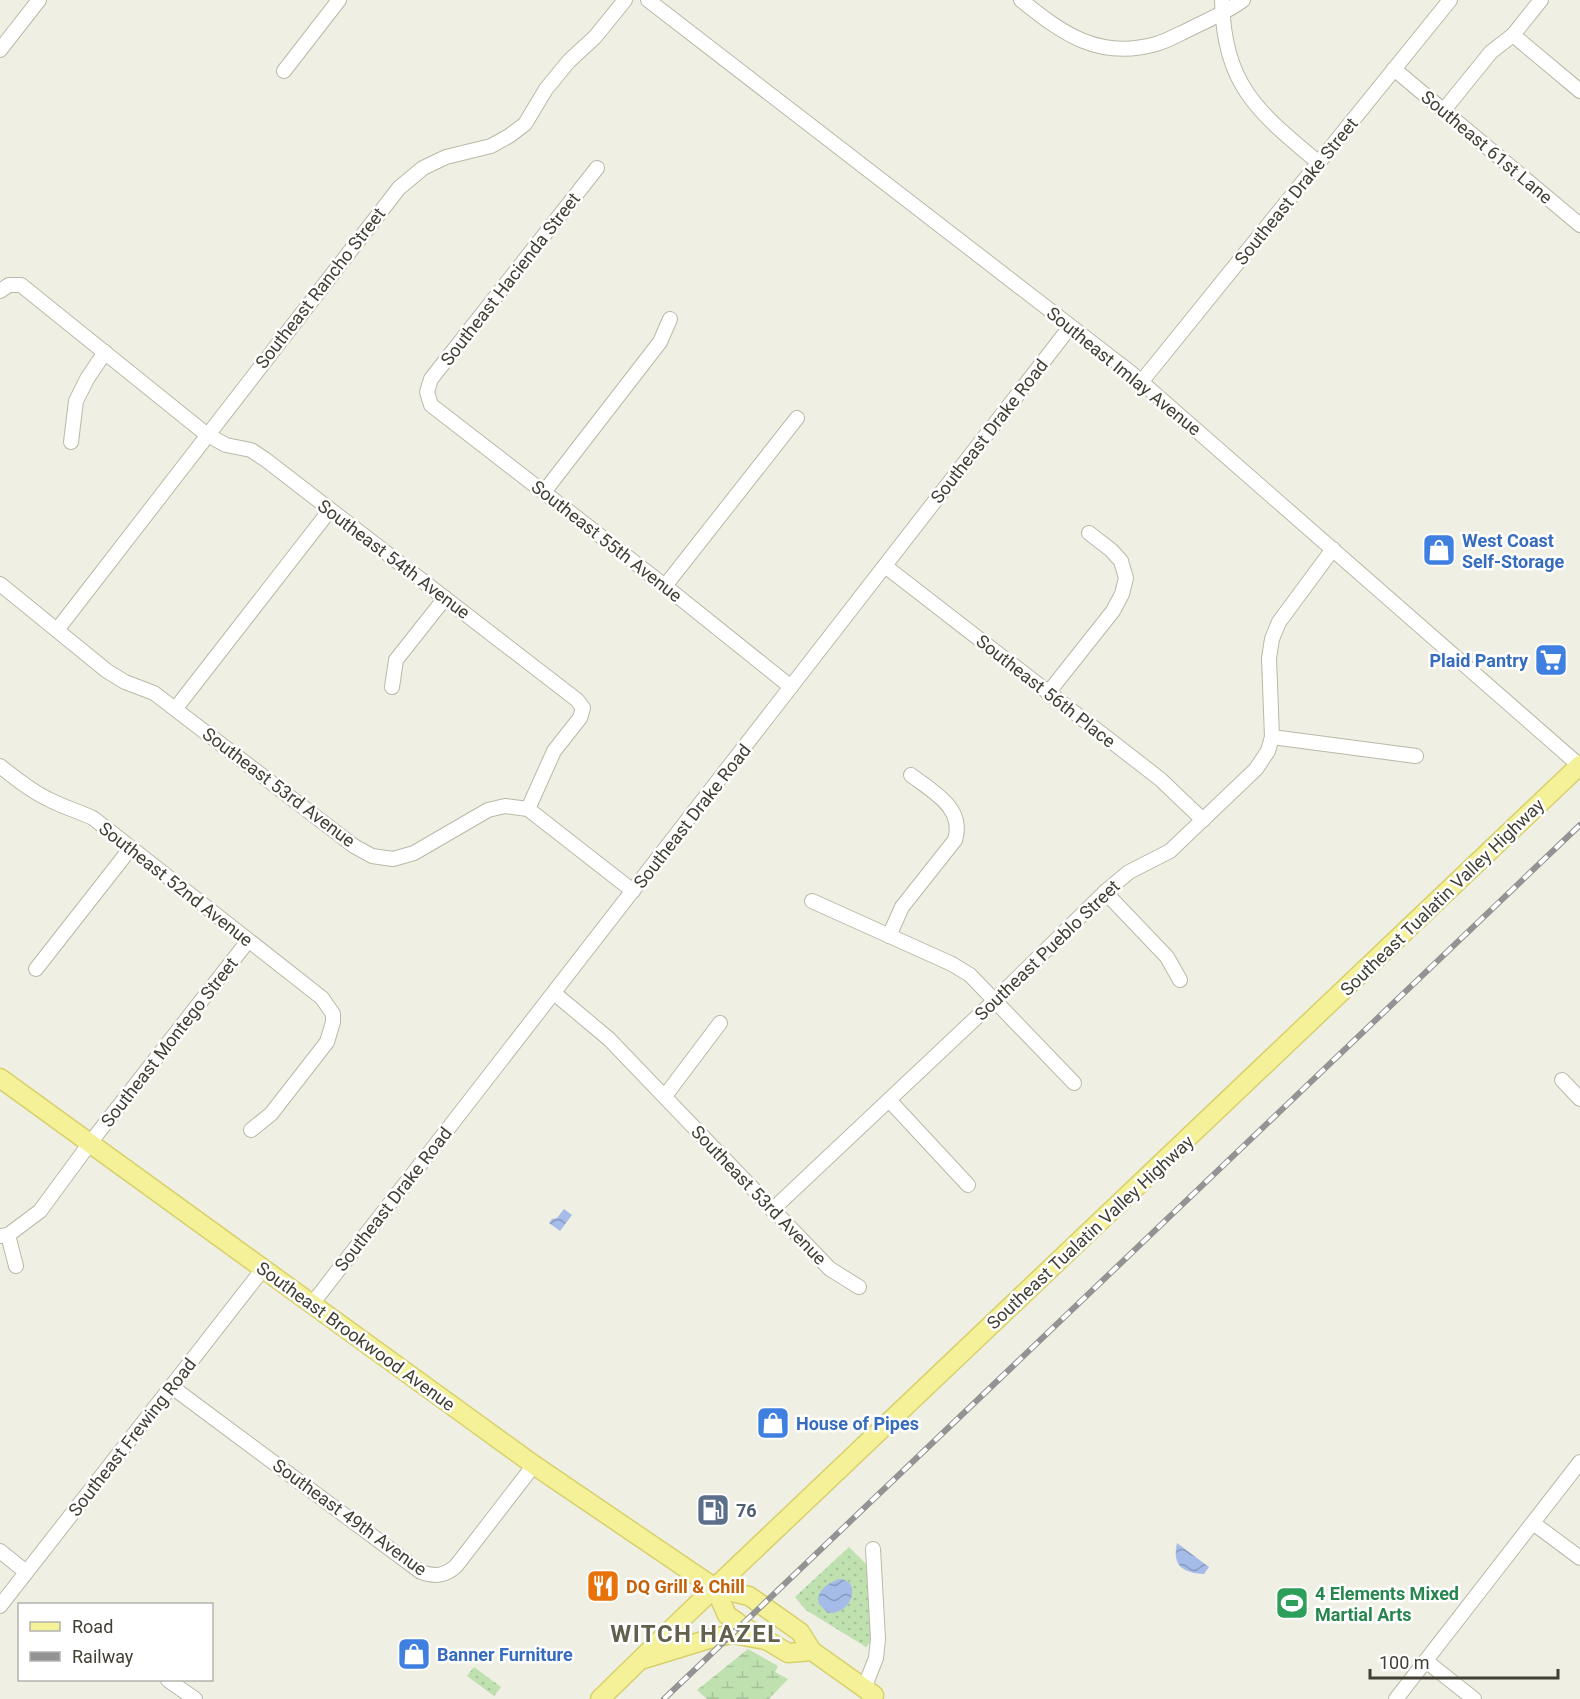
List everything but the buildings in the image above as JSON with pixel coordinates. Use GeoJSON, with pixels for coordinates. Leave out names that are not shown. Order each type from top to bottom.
{"type":"FeatureCollection","features":[{"type":"Feature","properties":{"kind":"main road","name":"Southeast Tualatin Valley Highway"},"geometry":{"type":"LineString","coordinates":[[600,1699],[1580,766]]}},
{"type":"Feature","properties":{"kind":"main road","name":"Southeast Brookwood Avenue"},"geometry":{"type":"LineString","coordinates":[[0,1078],[534,1465],[715,1588],[748,1596],[800,1632],[812,1651],[873,1695]]}},
{"type":"Feature","properties":{"kind":"main road"},"geometry":{"type":"LineString","coordinates":[[715,1588],[728,1615],[765,1640],[788,1653],[812,1651]]}},
{"type":"Feature","properties":{"kind":"main road"},"geometry":{"type":"LineString","coordinates":[[639,1661],[732,1634],[765,1640]]}},
{"type":"Feature","properties":{"kind":"street"},"geometry":{"type":"LineString","coordinates":[[0,50],[39,0]]}},
{"type":"Feature","properties":{"kind":"street"},"geometry":{"type":"LineString","coordinates":[[284,70],[339,0]]}},
{"type":"Feature","properties":{"kind":"street","name":"Southeast Rancho Street"},"geometry":{"type":"LineString","coordinates":[[57,630],[206,434],[399,188],[423,168],[446,157],[491,146],[525,124],[546,89],[568,61],[595,37],[626,0]]}},
{"type":"Feature","properties":{"kind":"street","name":"Southeast Imlay Avenue"},"geometry":{"type":"LineString","coordinates":[[648,0],[1142,381],[1580,766]]}},
{"type":"Feature","properties":{"kind":"street"},"geometry":{"type":"LineString","coordinates":[[1021,0],[1050,23],[1081,42],[1118,50],[1156,44],[1222,7],[1243,0]]}},
{"type":"Feature","properties":{"kind":"street","name":"Southeast Drake Street"},"geometry":{"type":"LineString","coordinates":[[1142,381],[1450,0]]}},
{"type":"Feature","properties":{"kind":"street"},"geometry":{"type":"LineString","coordinates":[[1444,110],[1491,52],[1513,35],[1541,0]]}},
{"type":"Feature","properties":{"kind":"street"},"geometry":{"type":"LineString","coordinates":[[1222,7],[1230,55],[1246,94],[1261,112],[1319,163]]}},
{"type":"Feature","properties":{"kind":"street"},"geometry":{"type":"LineString","coordinates":[[1513,35],[1579,88]]}},
{"type":"Feature","properties":{"kind":"street","name":"Southeast 61st Lane"},"geometry":{"type":"LineString","coordinates":[[1394,69],[1580,225]]}},
{"type":"Feature","properties":{"kind":"street","name":"Southeast Hacienda Street"},"geometry":{"type":"LineString","coordinates":[[427,392],[431,379],[597,168]]}},
{"type":"Feature","properties":{"kind":"street","name":"Southeast 54th Avenue"},"geometry":{"type":"LineString","coordinates":[[4,288],[21,285],[206,434],[226,445],[251,450],[577,700],[583,708],[580,718],[554,752],[528,809]]}},
{"type":"Feature","properties":{"kind":"street"},"geometry":{"type":"LineString","coordinates":[[544,492],[660,342],[670,319]]}},
{"type":"Feature","properties":{"kind":"street","name":"Southeast Drake Road"},"geometry":{"type":"LineString","coordinates":[[312,1304],[1070,327]]}},
{"type":"Feature","properties":{"kind":"street"},"geometry":{"type":"LineString","coordinates":[[71,442],[76,401],[105,352]]}},
{"type":"Feature","properties":{"kind":"street","name":"Southeast 55th Avenue"},"geometry":{"type":"LineString","coordinates":[[427,392],[431,405],[665,586],[791,687]]}},
{"type":"Feature","properties":{"kind":"street"},"geometry":{"type":"LineString","coordinates":[[665,586],[797,418]]}},
{"type":"Feature","properties":{"kind":"street"},"geometry":{"type":"LineString","coordinates":[[176,708],[330,510]]}},
{"type":"Feature","properties":{"kind":"street"},"geometry":{"type":"LineString","coordinates":[[1048,693],[1113,611],[1122,594],[1126,578],[1121,561],[1089,533]]}},
{"type":"Feature","properties":{"kind":"street","name":"Southeast Pueblo Street"},"geometry":{"type":"LineString","coordinates":[[772,1210],[995,1000],[1105,892],[1129,872],[1170,851],[1256,769],[1268,751],[1272,737],[1269,658],[1272,639],[1279,622],[1333,549]]}},
{"type":"Feature","properties":{"kind":"street","name":"Southeast 56th Place"},"geometry":{"type":"LineString","coordinates":[[885,566],[1160,779],[1203,820]]}},
{"type":"Feature","properties":{"kind":"street","name":"Southeast 53rd Avenue"},"geometry":{"type":"LineString","coordinates":[[0,584],[107,671],[125,682],[154,693],[176,708],[354,846],[372,855],[393,859],[414,853],[488,810],[505,806],[528,809]]}},
{"type":"Feature","properties":{"kind":"street"},"geometry":{"type":"LineString","coordinates":[[392,687],[396,660],[445,598]]}},
{"type":"Feature","properties":{"kind":"street"},"geometry":{"type":"LineString","coordinates":[[1272,737],[1416,756]]}},
{"type":"Feature","properties":{"kind":"street","name":"Southeast 52nd Avenue"},"geometry":{"type":"LineString","coordinates":[[0,766],[20,783],[49,800],[93,818],[322,998],[333,1014],[327,1042],[271,1114],[251,1130]]}},
{"type":"Feature","properties":{"kind":"street"},"geometry":{"type":"LineString","coordinates":[[889,936],[902,907],[955,840],[958,829],[957,819],[950,805],[911,775]]}},
{"type":"Feature","properties":{"kind":"street"},"geometry":{"type":"LineString","coordinates":[[528,809],[633,891]]}},
{"type":"Feature","properties":{"kind":"street"},"geometry":{"type":"LineString","coordinates":[[36,969],[130,849]]}},
{"type":"Feature","properties":{"kind":"street"},"geometry":{"type":"LineString","coordinates":[[1105,892],[1167,957],[1180,980]]}},
{"type":"Feature","properties":{"kind":"street"},"geometry":{"type":"LineString","coordinates":[[812,901],[952,964],[970,975],[1074,1083]]}},
{"type":"Feature","properties":{"kind":"street","name":"Southeast Montego Street"},"geometry":{"type":"LineString","coordinates":[[4,1235],[40,1211],[90,1143],[248,941]]}},
{"type":"Feature","properties":{"kind":"street","name":"Southeast 53rd Avenue"},"geometry":{"type":"LineString","coordinates":[[554,993],[609,1039],[830,1269],[859,1287]]}},
{"type":"Feature","properties":{"kind":"street"},"geometry":{"type":"LineString","coordinates":[[665,1096],[720,1023]]}},
{"type":"Feature","properties":{"kind":"street"},"geometry":{"type":"LineString","coordinates":[[1562,1080],[1580,1099]]}},
{"type":"Feature","properties":{"kind":"street"},"geometry":{"type":"LineString","coordinates":[[889,1100],[968,1185]]}},
{"type":"Feature","properties":{"kind":"street"},"geometry":{"type":"LineString","coordinates":[[4,1235],[16,1266]]}},
{"type":"Feature","properties":{"kind":"street","name":"Southeast Frewing Road"},"geometry":{"type":"LineString","coordinates":[[0,1606],[263,1269]]}},
{"type":"Feature","properties":{"kind":"street","name":"Southeast 49th Avenue"},"geometry":{"type":"LineString","coordinates":[[172,1387],[421,1572],[429,1575],[439,1576],[456,1566],[534,1465]]}},
{"type":"Feature","properties":{"kind":"street"},"geometry":{"type":"LineString","coordinates":[[1396,1699],[1580,1462]]}},
{"type":"Feature","properties":{"kind":"street"},"geometry":{"type":"LineString","coordinates":[[1533,1522],[1580,1558]]}},
{"type":"Feature","properties":{"kind":"street"},"geometry":{"type":"LineString","coordinates":[[873,1548],[878,1639],[873,1695]]}},
{"type":"Feature","properties":{"kind":"street"},"geometry":{"type":"LineString","coordinates":[[0,1551],[26,1572]]}},
{"type":"Feature","properties":{"kind":"street"},"geometry":{"type":"LineString","coordinates":[[1426,1661],[1474,1699]]}},
{"type":"Feature","properties":{"kind":"street"},"geometry":{"type":"LineString","coordinates":[[169,1681],[195,1699]]}},
{"type":"Feature","properties":{"kind":"green space"},"geometry":{"type":"Polygon","coordinates":[[[849,1547],[866,1564],[874,1625],[872,1640],[866,1647],[806,1610],[795,1597],[849,1547]]]}},
{"type":"Feature","properties":{"kind":"green space"},"geometry":{"type":"Polygon","coordinates":[[[748,1649],[778,1666],[775,1672],[788,1679],[769,1699],[707,1699],[697,1690],[748,1649]]]}},
{"type":"Feature","properties":{"kind":"green space"},"geometry":{"type":"Polygon","coordinates":[[[474,1667],[501,1687],[494,1696],[467,1676],[474,1667]]]}},
{"type":"Feature","properties":{"kind":"water"},"geometry":{"type":"Polygon","coordinates":[[[564,1209],[572,1215],[560,1231],[549,1223],[552,1219],[557,1218],[564,1209]]]}},
{"type":"Feature","properties":{"kind":"water"},"geometry":{"type":"Polygon","coordinates":[[[1177,1543],[1209,1567],[1204,1574],[1184,1570],[1180,1566],[1176,1557],[1177,1543]]]}},
{"type":"Feature","properties":{"kind":"water"},"geometry":{"type":"Polygon","coordinates":[[[839,1579],[850,1585],[852,1597],[843,1609],[828,1613],[819,1604],[819,1595],[827,1585],[839,1579]]]}},
{"type":"Feature","properties":{"kind":"railway"},"geometry":{"type":"LineString","coordinates":[[664,1699],[1580,825]]}},
{"type":"Feature","properties":{"kind":"place","name":"West Coast Self-Storage"},"geometry":{"type":"Point","coordinates":[1439,550]}},
{"type":"Feature","properties":{"kind":"place","name":"Plaid Pantry"},"geometry":{"type":"Point","coordinates":[1551,660]}},
{"type":"Feature","properties":{"kind":"place","name":"House of Pipes"},"geometry":{"type":"Point","coordinates":[773,1423]}},
{"type":"Feature","properties":{"kind":"place","name":"76"},"geometry":{"type":"Point","coordinates":[713,1510]}},
{"type":"Feature","properties":{"kind":"place","name":"DQ Grill & Chill"},"geometry":{"type":"Point","coordinates":[603,1586]}},
{"type":"Feature","properties":{"kind":"place","name":"4 Elements Mixed Martial Arts"},"geometry":{"type":"Point","coordinates":[1292,1603]}},
{"type":"Feature","properties":{"kind":"place","name":"Banner Furniture"},"geometry":{"type":"Point","coordinates":[414,1654]}},
{"type":"Feature","properties":{"kind":"district","name":"WITCH HAZEL"},"geometry":{"type":"Point","coordinates":[696,1634]}}]}
